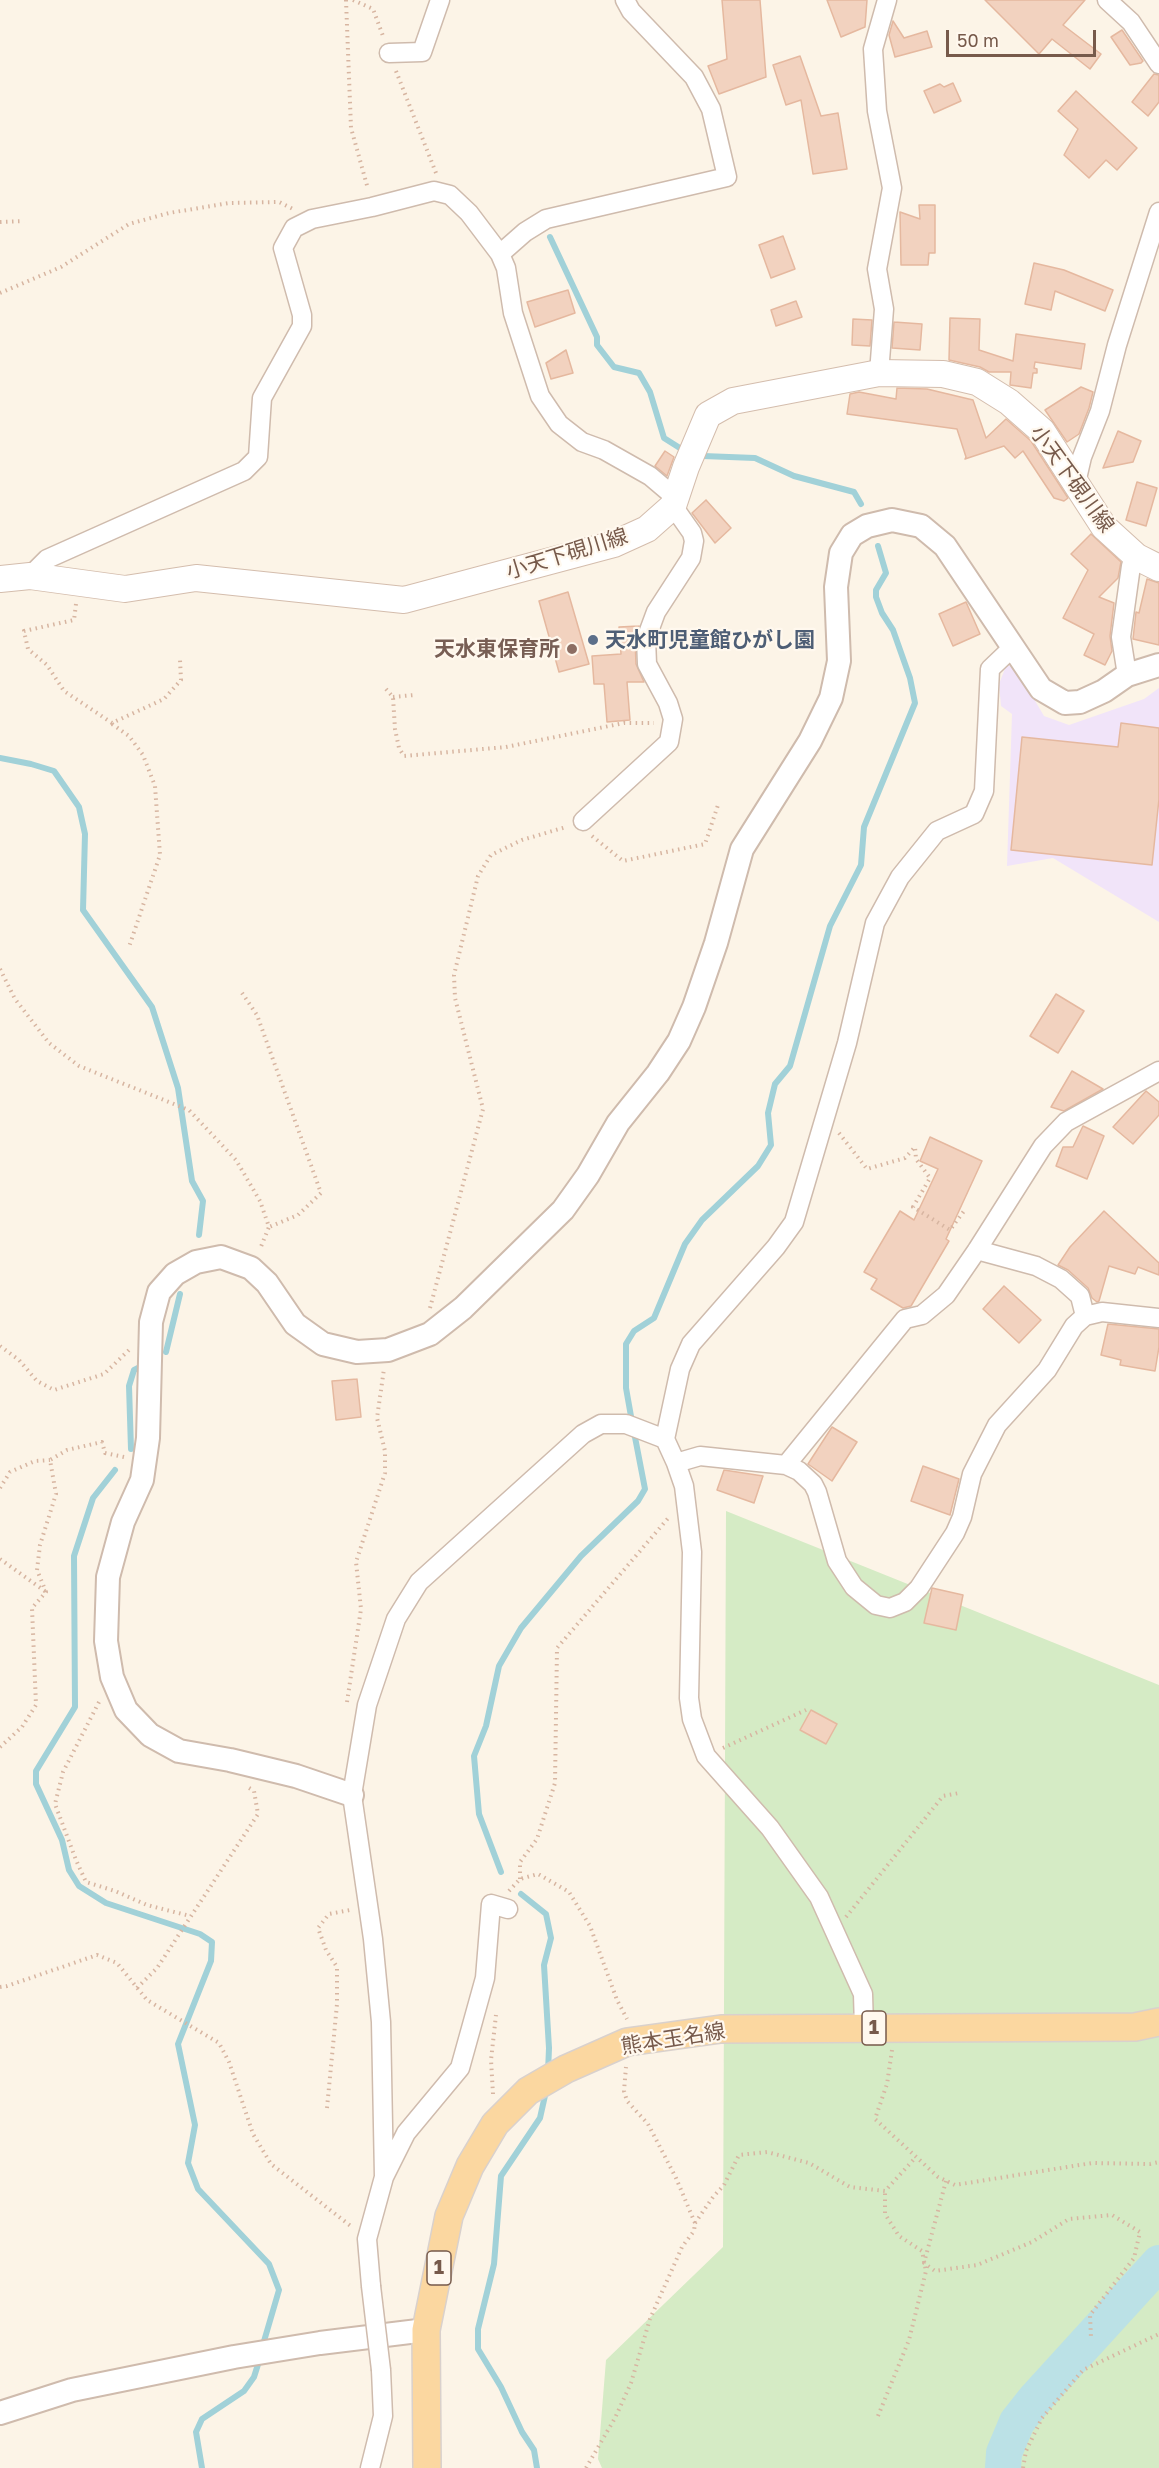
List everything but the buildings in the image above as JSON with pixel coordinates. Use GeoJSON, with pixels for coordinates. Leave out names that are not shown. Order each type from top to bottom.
{"type":"FeatureCollection","features":[{"type":"Feature","properties":{"kind":"main road","name":"小天下硯川線"},"geometry":{"type":"LineString","coordinates":[[0,579],[30,576],[126,589],[196,578],[404,600],[614,544],[647,529],[675,502],[708,415],[733,401],[879,373],[943,374],[977,382],[1009,402],[1042,431],[1104,527],[1148,563]]}},
{"type":"Feature","properties":{"kind":"main road","name":"熊本玉名線"},"geometry":{"type":"LineString","coordinates":[[427,2468],[426,2330],[450,2216],[470,2166],[495,2124],[528,2091],[566,2069],[632,2042],[721,2029],[1135,2027],[1159,2022]]}},
{"type":"Feature","properties":{"kind":"street"},"geometry":{"type":"LineString","coordinates":[[389,53],[422,52],[440,0]]}},
{"type":"Feature","properties":{"kind":"street"},"geometry":{"type":"LineString","coordinates":[[500,254],[525,232],[546,219],[727,177],[711,109],[694,77],[631,11],[625,0]]}},
{"type":"Feature","properties":{"kind":"street"},"geometry":{"type":"LineString","coordinates":[[879,373],[884,309],[877,269],[892,188],[877,111],[873,49],[887,0]]}},
{"type":"Feature","properties":{"kind":"street"},"geometry":{"type":"LineString","coordinates":[[1107,0],[1131,22],[1159,64]]}},
{"type":"Feature","properties":{"kind":"street"},"geometry":{"type":"LineString","coordinates":[[30,576],[47,559],[244,471],[258,457],[262,398],[302,327],[302,315],[283,248],[294,228],[312,219],[434,191],[450,195],[469,213],[500,254],[506,268],[513,313],[540,396],[559,424],[582,442],[604,450],[650,476],[675,502],[694,541],[691,558],[656,612],[646,639],[647,664],[668,703],[673,719],[669,742],[583,821]]}},
{"type":"Feature","properties":{"kind":"street"},"geometry":{"type":"LineString","coordinates":[[1076,483],[1082,457],[1100,411],[1145,251],[1159,212]]}},
{"type":"Feature","properties":{"kind":"street"},"geometry":{"type":"LineString","coordinates":[[352,1795],[296,1776],[230,1760],[179,1751],[150,1735],[126,1710],[112,1677],[106,1641],[108,1577],[123,1522],[142,1480],[148,1438],[151,1329],[159,1292],[175,1274],[196,1262],[221,1257],[251,1268],[267,1283],[295,1324],[323,1344],[357,1352],[388,1350],[430,1334],[463,1308],[563,1210],[588,1175],[618,1123],[658,1073],[679,1041],[694,1008],[716,943],[742,849],[810,741],[831,698],[839,661],[836,587],[841,553],[852,535],[867,526],[892,520],[921,526],[945,546],[1041,689],[1065,703],[1080,702],[1104,691],[1127,675],[1159,665]]}},
{"type":"Feature","properties":{"kind":"street"},"geometry":{"type":"LineString","coordinates":[[1127,675],[1121,637],[1131,566],[1148,563]]}},
{"type":"Feature","properties":{"kind":"street"},"geometry":{"type":"LineString","coordinates":[[864,2028],[863,1994],[819,1897],[770,1828],[706,1756],[692,1719],[689,1698],[692,1552],[684,1486],[664,1439],[680,1369],[691,1344],[776,1247],[794,1222],[847,1043],[875,923],[900,878],[937,831],[974,814],[984,791],[990,669],[1012,648]]}},
{"type":"Feature","properties":{"kind":"street"},"geometry":{"type":"LineString","coordinates":[[786,1465],[905,1319],[922,1315],[946,1295],[978,1250],[1043,1146],[1066,1122],[1159,1071]]}},
{"type":"Feature","properties":{"kind":"street"},"geometry":{"type":"LineString","coordinates":[[978,1250],[1036,1266],[1061,1279],[1080,1296],[1085,1316]]}},
{"type":"Feature","properties":{"kind":"street"},"geometry":{"type":"LineString","coordinates":[[676,1463],[700,1456],[786,1465],[799,1471],[813,1484],[837,1561],[854,1587],[876,1605],[890,1608],[905,1602],[919,1588],[955,1533],[962,1517],[972,1474],[997,1425],[1047,1370],[1074,1326],[1085,1316],[1102,1312],[1159,1318]]}},
{"type":"Feature","properties":{"kind":"street"},"geometry":{"type":"LineString","coordinates":[[384,2177],[381,2022],[369,1906],[352,1795],[367,1705],[396,1619],[418,1582],[583,1434],[601,1424],[634,1426],[664,1439]]}},
{"type":"Feature","properties":{"kind":"street"},"geometry":{"type":"LineString","coordinates":[[370,2468],[383,2416],[381,2370],[367,2239],[384,2177],[405,2133],[460,2068],[485,1978],[491,1904],[508,1909]]}},
{"type":"Feature","properties":{"kind":"street"},"geometry":{"type":"LineString","coordinates":[[0,2413],[72,2390],[234,2357],[320,2343],[426,2330]]}},
{"type":"Feature","properties":{"kind":"path"},"geometry":{"type":"LineString","coordinates":[[346,0],[351,129],[372,207]]}},
{"type":"Feature","properties":{"kind":"path"},"geometry":{"type":"LineString","coordinates":[[353,0],[373,9],[433,169],[450,195]]}},
{"type":"Feature","properties":{"kind":"path"},"geometry":{"type":"LineString","coordinates":[[0,293],[61,267],[129,224],[169,213],[229,203],[279,202],[312,219]]}},
{"type":"Feature","properties":{"kind":"path"},"geometry":{"type":"LineString","coordinates":[[0,222],[24,221]]}},
{"type":"Feature","properties":{"kind":"path"},"geometry":{"type":"LineString","coordinates":[[78,583],[74,620],[24,631],[28,649],[47,665],[64,691],[129,736],[143,755],[155,786],[160,855],[129,947]]}},
{"type":"Feature","properties":{"kind":"path"},"geometry":{"type":"LineString","coordinates":[[112,723],[164,699],[181,680],[180,660]]}},
{"type":"Feature","properties":{"kind":"path"},"geometry":{"type":"LineString","coordinates":[[386,689],[393,697],[395,729],[399,748],[404,756],[506,747],[624,723],[672,725]]}},
{"type":"Feature","properties":{"kind":"path"},"geometry":{"type":"LineString","coordinates":[[393,697],[414,695]]}},
{"type":"Feature","properties":{"kind":"path"},"geometry":{"type":"LineString","coordinates":[[430,1334],[426,1322],[483,1109],[455,998],[454,975],[478,876],[491,855],[522,840],[583,821],[594,839],[623,861],[705,844],[718,805]]}},
{"type":"Feature","properties":{"kind":"path"},"geometry":{"type":"LineString","coordinates":[[0,969],[15,999],[49,1042],[79,1066],[189,1110],[236,1160],[260,1201],[269,1227],[251,1268]]}},
{"type":"Feature","properties":{"kind":"path"},"geometry":{"type":"LineString","coordinates":[[242,993],[257,1015],[321,1193],[298,1215],[269,1227]]}},
{"type":"Feature","properties":{"kind":"path"},"geometry":{"type":"LineString","coordinates":[[823,1124],[833,1126],[867,1169],[905,1158],[915,1147],[916,1158],[930,1178],[913,1207],[950,1230],[964,1211]]}},
{"type":"Feature","properties":{"kind":"path"},"geometry":{"type":"LineString","coordinates":[[0,1346],[19,1359],[37,1381],[54,1390],[104,1374],[151,1329]]}},
{"type":"Feature","properties":{"kind":"path"},"geometry":{"type":"LineString","coordinates":[[345,1713],[361,1609],[356,1562],[385,1473],[385,1451],[377,1411],[388,1350]]}},
{"type":"Feature","properties":{"kind":"path"},"geometry":{"type":"LineString","coordinates":[[0,1488],[10,1472],[35,1461],[50,1460],[67,1450],[102,1442],[105,1453],[145,1461]]}},
{"type":"Feature","properties":{"kind":"path"},"geometry":{"type":"LineString","coordinates":[[46,1592],[37,1570],[40,1545],[56,1494],[50,1460]]}},
{"type":"Feature","properties":{"kind":"path"},"geometry":{"type":"LineString","coordinates":[[520,1879],[519,1862],[537,1839],[555,1783],[557,1648],[676,1509],[684,1486]]}},
{"type":"Feature","properties":{"kind":"path"},"geometry":{"type":"LineString","coordinates":[[0,1559],[46,1592]]}},
{"type":"Feature","properties":{"kind":"path"},"geometry":{"type":"LineString","coordinates":[[0,1747],[22,1727],[36,1705],[32,1608],[46,1592]]}},
{"type":"Feature","properties":{"kind":"path"},"geometry":{"type":"LineString","coordinates":[[112,1677],[63,1772],[55,1804],[86,1882],[115,1891],[147,1905],[190,1916]]}},
{"type":"Feature","properties":{"kind":"path"},"geometry":{"type":"LineString","coordinates":[[706,1756],[806,1710]]}},
{"type":"Feature","properties":{"kind":"path"},"geometry":{"type":"LineString","coordinates":[[137,1988],[157,1968],[258,1814],[254,1791],[246,1786]]}},
{"type":"Feature","properties":{"kind":"path"},"geometry":{"type":"LineString","coordinates":[[835,1932],[943,1796],[960,1793]]}},
{"type":"Feature","properties":{"kind":"path"},"geometry":{"type":"LineString","coordinates":[[508,1909],[509,1891],[520,1879],[538,1874],[569,1892],[590,1926],[632,2042],[624,2091],[627,2101],[648,2124],[676,2178],[695,2223]]}},
{"type":"Feature","properties":{"kind":"path"},"geometry":{"type":"LineString","coordinates":[[327,2108],[337,2004],[336,1967],[326,1950],[318,1928],[329,1914],[369,1906]]}},
{"type":"Feature","properties":{"kind":"path"},"geometry":{"type":"LineString","coordinates":[[0,1987],[97,1955],[117,1964],[147,2000],[219,2043],[229,2062],[252,2134],[271,2164],[367,2239]]}},
{"type":"Feature","properties":{"kind":"path"},"geometry":{"type":"LineString","coordinates":[[495,2124],[491,2060],[496,2014]]}},
{"type":"Feature","properties":{"kind":"path"},"geometry":{"type":"LineString","coordinates":[[895,2029],[887,2084],[875,2119],[938,2177],[955,2185],[1092,2163],[1150,2164],[1159,2162]]}},
{"type":"Feature","properties":{"kind":"path"},"geometry":{"type":"LineString","coordinates":[[586,2468],[615,2418],[631,2383],[650,2319],[682,2247],[694,2232],[695,2223],[713,2197],[724,2186],[739,2155],[767,2152],[809,2163],[850,2187],[885,2191]]}},
{"type":"Feature","properties":{"kind":"path"},"geometry":{"type":"LineString","coordinates":[[878,2416],[909,2340],[926,2271],[922,2251],[899,2236],[885,2214],[885,2191],[916,2157]]}},
{"type":"Feature","properties":{"kind":"path"},"geometry":{"type":"LineString","coordinates":[[924,2263],[946,2181]]}},
{"type":"Feature","properties":{"kind":"path"},"geometry":{"type":"LineString","coordinates":[[924,2263],[935,2271],[977,2265],[1032,2242],[1068,2219],[1112,2215],[1140,2232],[1134,2258],[1090,2315],[1090,2338]]}},
{"type":"Feature","properties":{"kind":"path"},"geometry":{"type":"LineString","coordinates":[[1023,2468],[1026,2451],[1042,2418],[1083,2370],[1159,2334]]}},
{"type":"Feature","properties":{"kind":"shaded area"},"geometry":{"type":"Polygon","coordinates":[[[1014,665],[1044,716],[1069,725],[1144,699],[1159,688],[1159,922],[1053,858],[1007,866],[1012,714],[1001,706],[999,684],[1006,666],[1014,665]]]}},
{"type":"Feature","properties":{"kind":"green space"},"geometry":{"type":"Polygon","coordinates":[[[726,1511],[1159,1685],[1159,2468],[602,2468],[598,2459],[606,2360],[723,2247],[726,1511]]]}},
{"type":"Feature","properties":{"kind":"waterway"},"geometry":{"type":"LineString","coordinates":[[550,237],[597,337],[597,345],[614,367],[639,373],[650,392],[664,438],[683,450]]}},
{"type":"Feature","properties":{"kind":"waterway"},"geometry":{"type":"LineString","coordinates":[[703,456],[755,458],[794,476],[854,492],[861,504]]}},
{"type":"Feature","properties":{"kind":"waterway"},"geometry":{"type":"LineString","coordinates":[[632,1422],[626,1388],[626,1344],[634,1331],[654,1318],[685,1244],[702,1220],[758,1166],[771,1145],[768,1113],[775,1084],[790,1066],[830,926],[861,865],[864,827],[915,703],[910,678],[893,630],[882,613],[876,597],[876,590],[886,573],[878,546]]}},
{"type":"Feature","properties":{"kind":"waterway"},"geometry":{"type":"LineString","coordinates":[[0,758],[54,771],[79,807],[85,834],[83,910],[152,1007],[178,1088],[192,1181],[203,1201],[199,1235]]}},
{"type":"Feature","properties":{"kind":"waterway"},"geometry":{"type":"LineString","coordinates":[[166,1352],[180,1294]]}},
{"type":"Feature","properties":{"kind":"waterway"},"geometry":{"type":"LineString","coordinates":[[131,1449],[129,1386],[134,1370],[140,1367]]}},
{"type":"Feature","properties":{"kind":"waterway"},"geometry":{"type":"LineString","coordinates":[[501,1872],[479,1814],[474,1756],[486,1726],[499,1666],[521,1628],[581,1556],[638,1501],[645,1489],[634,1432]]}},
{"type":"Feature","properties":{"kind":"waterway"},"geometry":{"type":"LineString","coordinates":[[115,1470],[93,1498],[74,1556],[75,1707],[36,1771],[36,1784],[62,1840],[69,1870],[79,1886],[106,1903],[200,1934],[212,1942],[211,1961],[178,2044],[195,2125],[188,2163],[198,2189],[269,2264],[279,2290],[262,2348]]}},
{"type":"Feature","properties":{"kind":"waterway"},"geometry":{"type":"LineString","coordinates":[[521,1894],[546,1914],[551,1938],[544,1965],[549,2048],[548,2072]]}},
{"type":"Feature","properties":{"kind":"waterway"},"geometry":{"type":"LineString","coordinates":[[537,2468],[534,2450],[478,2349],[478,2329],[494,2264],[501,2176],[540,2118],[546,2091]]}},
{"type":"Feature","properties":{"kind":"waterway"},"geometry":{"type":"LineString","coordinates":[[1003,2468],[1004,2453],[1017,2422],[1036,2398],[1159,2263]]}},
{"type":"Feature","properties":{"kind":"waterway"},"geometry":{"type":"LineString","coordinates":[[202,2468],[196,2432],[202,2419],[244,2391],[254,2377],[260,2358]]}},
{"type":"Feature","properties":{"kind":"place","name":"天水町児童館ひがし園"},"geometry":{"type":"Point","coordinates":[593,640]}},
{"type":"Feature","properties":{"kind":"place","name":"天水東保育所"},"geometry":{"type":"Point","coordinates":[572,649]}}]}
